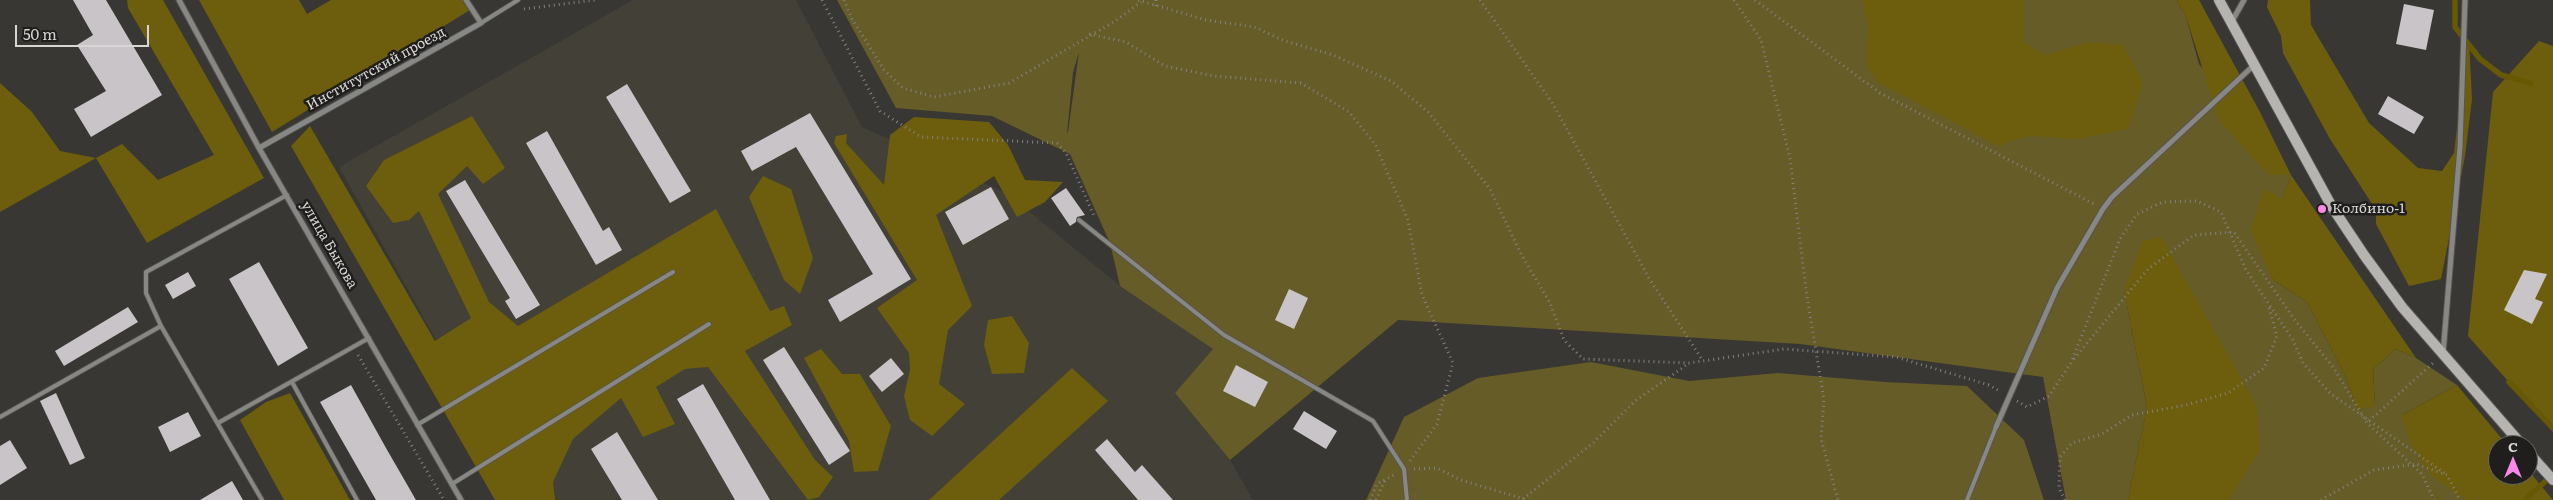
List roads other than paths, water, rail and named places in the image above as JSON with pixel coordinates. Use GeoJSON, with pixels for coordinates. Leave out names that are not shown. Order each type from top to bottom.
{"type":"FeatureCollection","features":[{"type":"Feature","properties":{"kind":"main road"},"geometry":{"type":"LineString","coordinates":[[2218,0],[2252,66],[2332,207],[2402,307],[2513,435]]}},
{"type":"Feature","properties":{"kind":"main road"},"geometry":{"type":"LineString","coordinates":[[2538,463],[2553,480]]}},
{"type":"Feature","properties":{"kind":"street","name":"улица Быкова"},"geometry":{"type":"LineString","coordinates":[[179,0],[259,148],[370,338],[417,425],[461,500]]}},
{"type":"Feature","properties":{"kind":"street"},"geometry":{"type":"LineString","coordinates":[[466,0],[481,23]]}},
{"type":"Feature","properties":{"kind":"street"},"geometry":{"type":"LineString","coordinates":[[2231,23],[2244,0]]}},
{"type":"Feature","properties":{"kind":"street"},"geometry":{"type":"LineString","coordinates":[[2443,354],[2460,147],[2465,0]]}},
{"type":"Feature","properties":{"kind":"street","name":"Институтский проезд"},"geometry":{"type":"LineString","coordinates":[[259,148],[481,23]]}},
{"type":"Feature","properties":{"kind":"street"},"geometry":{"type":"LineString","coordinates":[[1996,427],[2057,288],[2103,209],[2112,197],[2252,66]]}},
{"type":"Feature","properties":{"kind":"lane"},"geometry":{"type":"LineString","coordinates":[[481,23],[518,0]]}},
{"type":"Feature","properties":{"kind":"lane"},"geometry":{"type":"LineString","coordinates":[[262,500],[161,326],[146,293],[146,272],[287,195]]}},
{"type":"Feature","properties":{"kind":"lane"},"geometry":{"type":"LineString","coordinates":[[1079,220],[1224,335],[1373,421],[1404,469],[1407,500]]}},
{"type":"Feature","properties":{"kind":"lane"},"geometry":{"type":"LineString","coordinates":[[417,425],[673,272]]}},
{"type":"Feature","properties":{"kind":"lane"},"geometry":{"type":"LineString","coordinates":[[452,484],[710,324]]}},
{"type":"Feature","properties":{"kind":"lane"},"geometry":{"type":"LineString","coordinates":[[1,415],[161,326]]}},
{"type":"Feature","properties":{"kind":"lane"},"geometry":{"type":"LineString","coordinates":[[218,423],[370,338]]}},
{"type":"Feature","properties":{"kind":"lane"},"geometry":{"type":"LineString","coordinates":[[292,382],[358,500]]}},
{"type":"Feature","properties":{"kind":"lane"},"geometry":{"type":"LineString","coordinates":[[1967,500],[1996,427]]}},
{"type":"Feature","properties":{"kind":"waterway"},"geometry":{"type":"LineString","coordinates":[[2455,0],[2455,27],[2480,59],[2501,75],[2531,83]]}},
{"type":"Feature","properties":{"kind":"waterway"},"geometry":{"type":"LineString","coordinates":[[2509,382],[2553,428]]}},
{"type":"Feature","properties":{"kind":"waterway"},"geometry":{"type":"LineString","coordinates":[[2525,500],[2551,476]]}},
{"type":"Feature","properties":{"kind":"place","name":"Колбино-1"},"geometry":{"type":"Point","coordinates":[2322,209]}}]}
